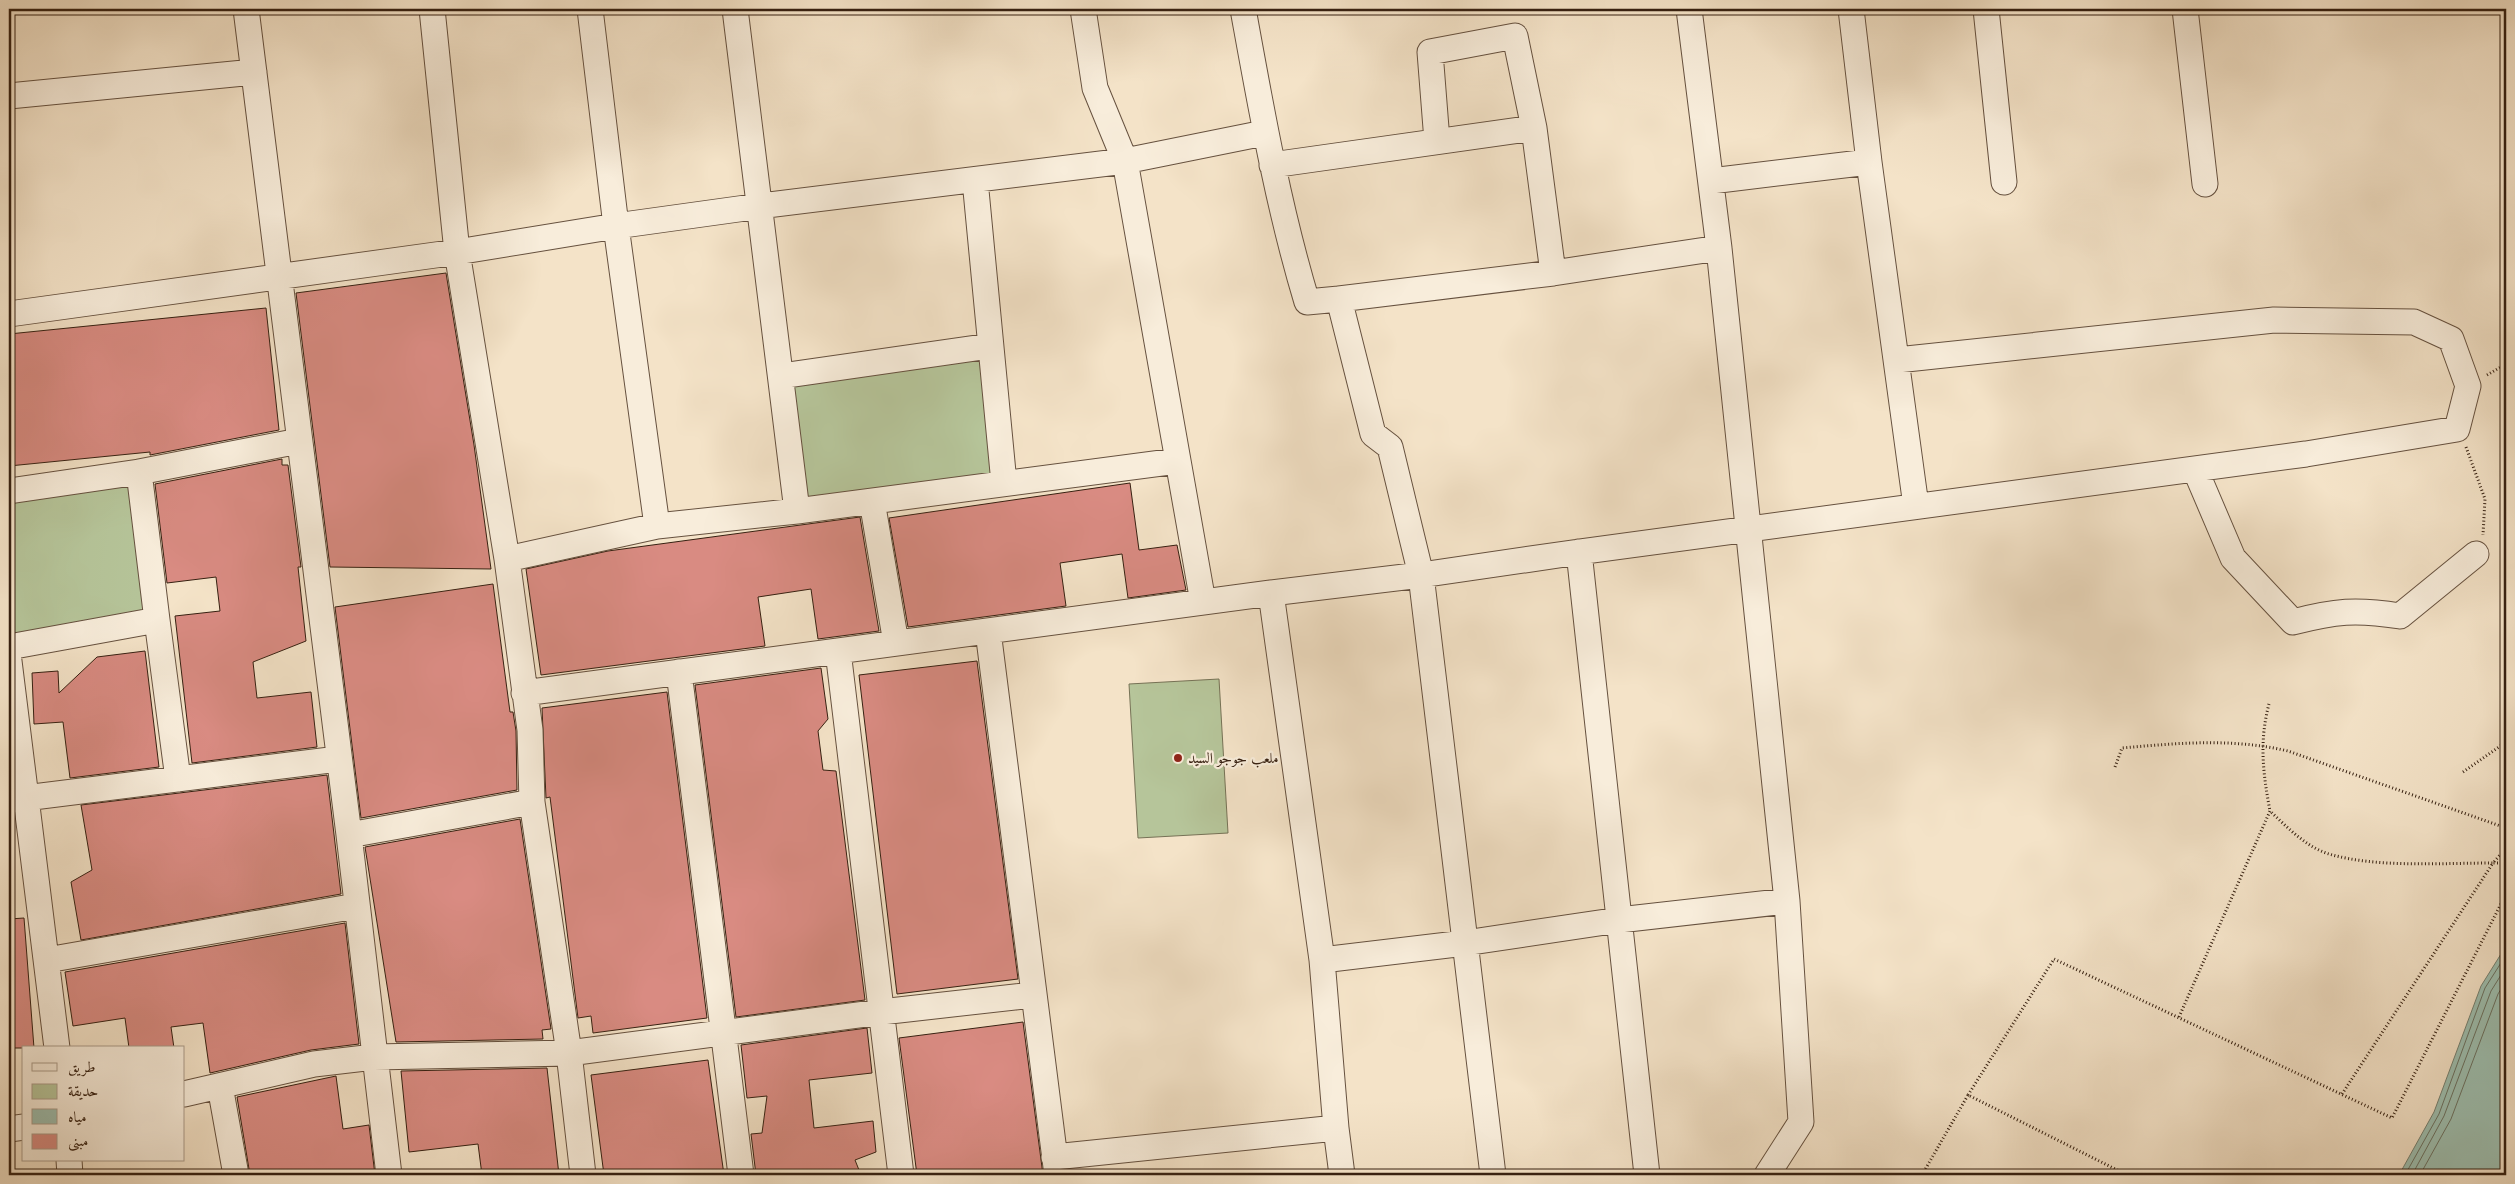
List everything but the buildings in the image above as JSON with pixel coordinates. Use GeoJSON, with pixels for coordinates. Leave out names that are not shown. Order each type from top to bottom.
{"type":"FeatureCollection","features":[{"type":"Feature","properties":{"kind":"street"},"geometry":{"type":"LineString","coordinates":[[246,9],[338,760],[349,834],[389,1175]]}},
{"type":"Feature","properties":{"kind":"street"},"geometry":{"type":"LineString","coordinates":[[432,9],[457,252],[507,559],[530,730],[532,802],[569,1053],[582,1175]]}},
{"type":"Feature","properties":{"kind":"street"},"geometry":{"type":"LineString","coordinates":[[590,9],[616,226],[656,526]]}},
{"type":"Feature","properties":{"kind":"street"},"geometry":{"type":"LineString","coordinates":[[734,9],[797,511]]}},
{"type":"Feature","properties":{"kind":"street"},"geometry":{"type":"LineString","coordinates":[[1083,9],[1095,88],[1125,161],[1203,602]]}},
{"type":"Feature","properties":{"kind":"street"},"geometry":{"type":"LineString","coordinates":[[1243,9],[1264,132],[1294,258],[1308,302],[1553,273],[1719,248]]}},
{"type":"Feature","properties":{"kind":"street"},"geometry":{"type":"LineString","coordinates":[[1689,9],[1719,248],[1787,901],[1801,1122],[1767,1175]]}},
{"type":"Feature","properties":{"kind":"street"},"geometry":{"type":"LineString","coordinates":[[1852,9],[1869,162],[1916,506]]}},
{"type":"Feature","properties":{"kind":"street"},"geometry":{"type":"LineString","coordinates":[[1986,9],[2004,182]]}},
{"type":"Feature","properties":{"kind":"street"},"geometry":{"type":"LineString","coordinates":[[2185,9],[2205,184]]}},
{"type":"Feature","properties":{"kind":"street"},"geometry":{"type":"LineString","coordinates":[[1437,142],[1430,52],[1515,36],[1534,128],[1553,273]]}},
{"type":"Feature","properties":{"kind":"street"},"geometry":{"type":"LineString","coordinates":[[9,96],[254,72]]}},
{"type":"Feature","properties":{"kind":"street"},"geometry":{"type":"LineString","coordinates":[[1272,165],[1534,128]]}},
{"type":"Feature","properties":{"kind":"street"},"geometry":{"type":"LineString","coordinates":[[9,314],[457,252],[616,226],[760,206],[1125,161],[1264,132]]}},
{"type":"Feature","properties":{"kind":"street"},"geometry":{"type":"LineString","coordinates":[[1711,181],[1869,162]]}},
{"type":"Feature","properties":{"kind":"street"},"geometry":{"type":"LineString","coordinates":[[975,180],[1004,483]]}},
{"type":"Feature","properties":{"kind":"street"},"geometry":{"type":"LineString","coordinates":[[1339,299],[1373,434],[1390,447],[1421,575],[1493,1175]]}},
{"type":"Feature","properties":{"kind":"street"},"geometry":{"type":"LineString","coordinates":[[524,693],[1271,593],[1421,575],[1578,552],[2306,454],[2457,429],[2468,386],[2452,340],[2414,322],[2274,320],[1897,360]]}},
{"type":"Feature","properties":{"kind":"street"},"geometry":{"type":"LineString","coordinates":[[781,376],[990,346]]}},
{"type":"Feature","properties":{"kind":"street"},"geometry":{"type":"LineString","coordinates":[[9,490],[139,472],[299,441]]}},
{"type":"Feature","properties":{"kind":"street"},"geometry":{"type":"LineString","coordinates":[[507,559],[656,526],[797,511],[1178,461]]}},
{"type":"Feature","properties":{"kind":"street"},"geometry":{"type":"LineString","coordinates":[[2195,469],[2233,558],[2292,622],[2328,613],[2365,610],[2400,616],[2476,554]]}},
{"type":"Feature","properties":{"kind":"street"},"geometry":{"type":"LineString","coordinates":[[139,472],[178,780]]}},
{"type":"Feature","properties":{"kind":"street"},"geometry":{"type":"LineString","coordinates":[[872,501],[896,644]]}},
{"type":"Feature","properties":{"kind":"street"},"geometry":{"type":"LineString","coordinates":[[1578,552],[1647,1175]]}},
{"type":"Feature","properties":{"kind":"street"},"geometry":{"type":"LineString","coordinates":[[1271,593],[1322,960],[1336,1128],[1342,1175]]}},
{"type":"Feature","properties":{"kind":"street"},"geometry":{"type":"LineString","coordinates":[[9,647],[157,620]]}},
{"type":"Feature","properties":{"kind":"street"},"geometry":{"type":"LineString","coordinates":[[988,631],[1055,1166],[1336,1128]]}},
{"type":"Feature","properties":{"kind":"street"},"geometry":{"type":"LineString","coordinates":[[838,651],[900,1175]]}},
{"type":"Feature","properties":{"kind":"street"},"geometry":{"type":"LineString","coordinates":[[9,662],[18,799],[47,960],[57,1046]]}},
{"type":"Feature","properties":{"kind":"street"},"geometry":{"type":"LineString","coordinates":[[679,672],[741,1175]]}},
{"type":"Feature","properties":{"kind":"street"},"geometry":{"type":"LineString","coordinates":[[18,799],[338,760]]}},
{"type":"Feature","properties":{"kind":"street"},"geometry":{"type":"LineString","coordinates":[[349,834],[532,802]]}},
{"type":"Feature","properties":{"kind":"street"},"geometry":{"type":"LineString","coordinates":[[1322,960],[1465,943],[1619,920],[1787,901]]}},
{"type":"Feature","properties":{"kind":"street"},"geometry":{"type":"LineString","coordinates":[[47,960],[356,906]]}},
{"type":"Feature","properties":{"kind":"street"},"geometry":{"type":"LineString","coordinates":[[185,1094],[314,1064],[374,1057],[569,1053],[881,1012],[1033,995]]}},
{"type":"Feature","properties":{"kind":"street"},"geometry":{"type":"LineString","coordinates":[[220,1086],[236,1175]]}},
{"type":"Feature","properties":{"kind":"street"},"geometry":{"type":"LineString","coordinates":[[9,1129],[22,1127]]}},
{"type":"Feature","properties":{"kind":"street"},"geometry":{"type":"LineString","coordinates":[[69,1162],[70,1175]]}},
{"type":"Feature","properties":{"kind":"path"},"geometry":{"type":"LineString","coordinates":[[2457,429],[2477,472],[2485,498],[2484,532],[2476,554]]}},
{"type":"Feature","properties":{"kind":"path"},"geometry":{"type":"LineString","coordinates":[[2180,1017],[2270,811],[2262,770],[2265,718],[2269,704]]}},
{"type":"Feature","properties":{"kind":"path"},"geometry":{"type":"LineString","coordinates":[[2115,767],[2122,748],[2198,742],[2263,745],[2288,751],[2506,828]]}},
{"type":"Feature","properties":{"kind":"path"},"geometry":{"type":"LineString","coordinates":[[2462,772],[2506,742]]}},
{"type":"Feature","properties":{"kind":"path"},"geometry":{"type":"LineString","coordinates":[[2270,811],[2297,836],[2328,854],[2398,862],[2506,863]]}},
{"type":"Feature","properties":{"kind":"path"},"geometry":{"type":"LineString","coordinates":[[2342,1094],[2493,864],[2506,848]]}},
{"type":"Feature","properties":{"kind":"path"},"geometry":{"type":"LineString","coordinates":[[1922,1175],[1968,1095],[2054,958],[2392,1118],[2506,894]]}},
{"type":"Feature","properties":{"kind":"path"},"geometry":{"type":"LineString","coordinates":[[1968,1095],[2127,1175]]}},
{"type":"Feature","properties":{"kind":"green space"},"geometry":{"type":"Polygon","coordinates":[[[990,346],[1004,483],[797,511],[781,376],[990,346]]]}},
{"type":"Feature","properties":{"kind":"green space"},"geometry":{"type":"Polygon","coordinates":[[[139,472],[157,620],[9,647],[9,491],[139,472]]]}},
{"type":"Feature","properties":{"kind":"green space","name":"ملعب جوجو السيد"},"geometry":{"type":"Polygon","coordinates":[[[1219,679],[1228,833],[1138,838],[1129,684],[1219,679]]]}},
{"type":"Feature","properties":{"kind":"water"},"geometry":{"type":"Polygon","coordinates":[[[2506,946],[2506,1175],[2399,1175],[2434,1112],[2481,986],[2506,946]]]}},
{"type":"Feature","properties":{"kind":"place","name":"ملعب جوجو السيد"},"geometry":{"type":"Point","coordinates":[1178,758]}}]}
